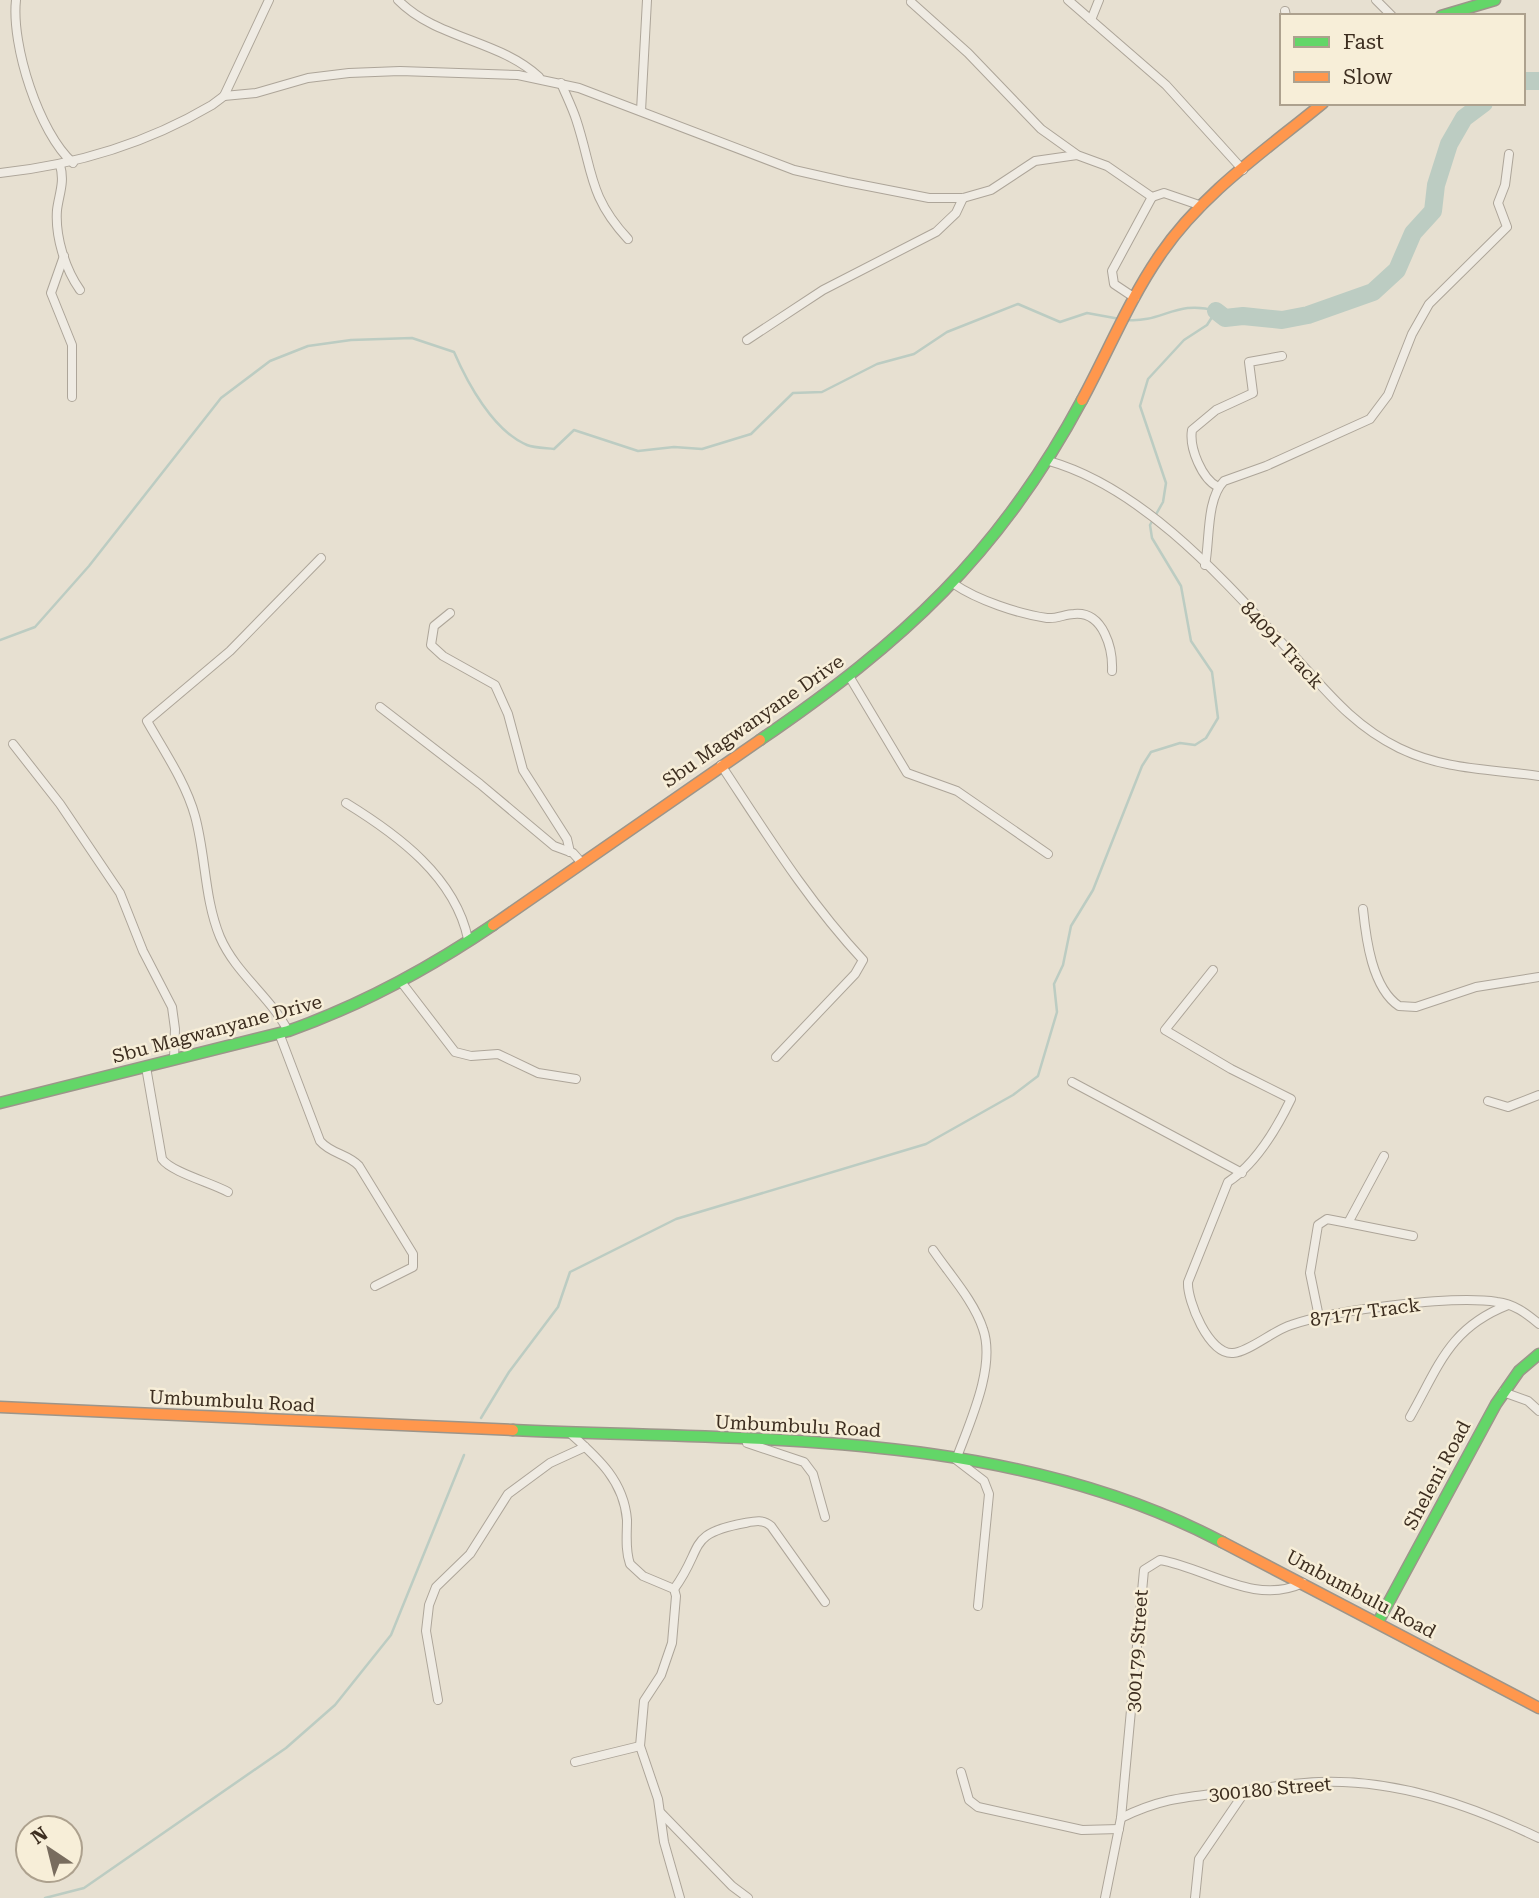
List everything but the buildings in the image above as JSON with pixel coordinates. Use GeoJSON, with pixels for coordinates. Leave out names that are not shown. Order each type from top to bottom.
{"type":"FeatureCollection","features":[{"type":"Feature","properties":{"kind":"main road"},"geometry":{"type":"LineString","coordinates":[[1448,14],[1495,0]]}},
{"type":"Feature","properties":{"kind":"main road","name":"Sbu Magwanyane Drive"},"geometry":{"type":"LineString","coordinates":[[0,1102],[284,1032],[353,1008],[402,983],[468,939],[849,676],[908,630],[954,584],[997,535],[1049,461],[1133,302],[1169,243],[1202,206],[1321,105]]}},
{"type":"Feature","properties":{"kind":"main road","name":"Sheleni Road"},"geometry":{"type":"LineString","coordinates":[[1378,1622],[1503,1392],[1539,1354]]}},
{"type":"Feature","properties":{"kind":"main road","name":"Umbumbulu Road"},"geometry":{"type":"LineString","coordinates":[[0,1407],[741,1440],[892,1449],[954,1456],[1055,1477],[1143,1504],[1303,1583],[1539,1708]]}},
{"type":"Feature","properties":{"kind":"street"},"geometry":{"type":"LineString","coordinates":[[16,0],[17,30],[40,117],[58,148],[73,163]]}},
{"type":"Feature","properties":{"kind":"street"},"geometry":{"type":"LineString","coordinates":[[224,96],[269,0]]}},
{"type":"Feature","properties":{"kind":"street"},"geometry":{"type":"LineString","coordinates":[[398,0],[421,19],[516,60],[539,78]]}},
{"type":"Feature","properties":{"kind":"street"},"geometry":{"type":"LineString","coordinates":[[641,111],[647,0]]}},
{"type":"Feature","properties":{"kind":"street"},"geometry":{"type":"LineString","coordinates":[[1068,0],[1166,85],[1244,170]]}},
{"type":"Feature","properties":{"kind":"street"},"geometry":{"type":"LineString","coordinates":[[1091,20],[1099,0]]}},
{"type":"Feature","properties":{"kind":"street"},"geometry":{"type":"LineString","coordinates":[[1376,0],[1390,14]]}},
{"type":"Feature","properties":{"kind":"street"},"geometry":{"type":"LineString","coordinates":[[911,2],[968,54],[1041,129],[1077,155],[1107,166],[1152,197]]}},
{"type":"Feature","properties":{"kind":"street"},"geometry":{"type":"LineString","coordinates":[[0,173],[73,163],[129,145],[201,112],[224,96],[256,93],[308,78],[422,71],[539,78],[561,83],[808,174],[929,198],[963,198],[991,190],[1035,161],[1077,155]]}},
{"type":"Feature","properties":{"kind":"street"},"geometry":{"type":"LineString","coordinates":[[561,83],[577,120],[596,196],[609,219],[628,239]]}},
{"type":"Feature","properties":{"kind":"street"},"geometry":{"type":"LineString","coordinates":[[1205,565],[1218,487],[1232,477],[1266,466],[1360,425],[1380,408],[1429,304],[1507,228],[1498,203],[1505,185],[1509,154]]}},
{"type":"Feature","properties":{"kind":"street"},"geometry":{"type":"LineString","coordinates":[[60,165],[63,185],[57,213],[64,256],[70,274],[80,290]]}},
{"type":"Feature","properties":{"kind":"street"},"geometry":{"type":"LineString","coordinates":[[1133,302],[1114,284],[1112,271],[1152,197],[1164,193],[1202,206]]}},
{"type":"Feature","properties":{"kind":"street"},"geometry":{"type":"LineString","coordinates":[[747,340],[823,290],[936,232],[956,213],[963,198]]}},
{"type":"Feature","properties":{"kind":"street"},"geometry":{"type":"LineString","coordinates":[[64,256],[51,293],[72,345],[72,397]]}},
{"type":"Feature","properties":{"kind":"street"},"geometry":{"type":"LineString","coordinates":[[1218,487],[1208,482],[1191,440],[1192,430],[1216,410],[1253,393],[1249,362],[1282,356]]}},
{"type":"Feature","properties":{"kind":"street","name":"84091 Track"},"geometry":{"type":"LineString","coordinates":[[1049,461],[1098,479],[1153,520],[1205,565],[1358,724],[1397,747],[1432,761],[1476,770],[1539,776]]}},
{"type":"Feature","properties":{"kind":"street"},"geometry":{"type":"LineString","coordinates":[[321,558],[230,651],[147,721],[195,816],[204,881],[221,938],[235,964],[276,1009],[320,1141],[332,1152],[348,1157],[359,1166],[413,1254],[413,1267],[375,1286]]}},
{"type":"Feature","properties":{"kind":"street"},"geometry":{"type":"LineString","coordinates":[[954,584],[977,598],[1044,617],[1074,614],[1087,617],[1106,635],[1113,652],[1112,671]]}},
{"type":"Feature","properties":{"kind":"street"},"geometry":{"type":"LineString","coordinates":[[450,613],[441,618],[433,628],[431,645],[443,656],[495,685],[508,714],[523,770],[567,839],[570,852]]}},
{"type":"Feature","properties":{"kind":"street"},"geometry":{"type":"LineString","coordinates":[[849,676],[907,773],[957,791],[1048,854]]}},
{"type":"Feature","properties":{"kind":"street"},"geometry":{"type":"LineString","coordinates":[[380,707],[481,784],[554,846],[570,852],[581,862]]}},
{"type":"Feature","properties":{"kind":"street"},"geometry":{"type":"LineString","coordinates":[[13,744],[60,804],[120,893],[143,951],[172,1007],[175,1029],[174,1059]]}},
{"type":"Feature","properties":{"kind":"street"},"geometry":{"type":"LineString","coordinates":[[721,765],[789,871],[821,914],[863,960],[848,983],[776,1056]]}},
{"type":"Feature","properties":{"kind":"street"},"geometry":{"type":"LineString","coordinates":[[346,803],[389,830],[448,889],[461,911],[468,939]]}},
{"type":"Feature","properties":{"kind":"street"},"geometry":{"type":"LineString","coordinates":[[1363,909],[1375,967],[1385,992],[1399,1006],[1416,1007],[1493,983],[1539,977]]}},
{"type":"Feature","properties":{"kind":"street"},"geometry":{"type":"LineString","coordinates":[[1072,1082],[1242,1173],[1269,1137],[1292,1099],[1231,1069],[1165,1030],[1213,970]]}},
{"type":"Feature","properties":{"kind":"street"},"geometry":{"type":"LineString","coordinates":[[402,983],[455,1052],[471,1056],[498,1055],[538,1073],[576,1079]]}},
{"type":"Feature","properties":{"kind":"street"},"geometry":{"type":"LineString","coordinates":[[145,1067],[162,1159],[172,1169],[205,1179],[228,1192]]}},
{"type":"Feature","properties":{"kind":"street"},"geometry":{"type":"LineString","coordinates":[[1489,1101],[1508,1107],[1539,1095]]}},
{"type":"Feature","properties":{"kind":"street"},"geometry":{"type":"LineString","coordinates":[[1348,1223],[1384,1156]]}},
{"type":"Feature","properties":{"kind":"street","name":"87177 Track"},"geometry":{"type":"LineString","coordinates":[[1242,1173],[1228,1182],[1188,1282],[1188,1296],[1194,1312],[1219,1347],[1228,1352],[1238,1352],[1286,1326],[1319,1317],[1452,1302],[1508,1305],[1519,1309],[1539,1324]]}},
{"type":"Feature","properties":{"kind":"street"},"geometry":{"type":"LineString","coordinates":[[1319,1317],[1310,1273],[1317,1229],[1325,1219],[1413,1236]]}},
{"type":"Feature","properties":{"kind":"street"},"geometry":{"type":"LineString","coordinates":[[933,1250],[976,1313],[984,1333],[985,1358],[974,1414],[954,1456],[984,1481],[989,1494],[978,1606]]}},
{"type":"Feature","properties":{"kind":"street"},"geometry":{"type":"LineString","coordinates":[[1410,1418],[1450,1348],[1466,1327],[1484,1314],[1508,1305]]}},
{"type":"Feature","properties":{"kind":"street"},"geometry":{"type":"LineString","coordinates":[[1503,1392],[1528,1401],[1539,1411]]}},
{"type":"Feature","properties":{"kind":"street"},"geometry":{"type":"LineString","coordinates":[[571,1434],[601,1461],[619,1488],[626,1517],[630,1564],[643,1576],[674,1589]]}},
{"type":"Feature","properties":{"kind":"street"},"geometry":{"type":"LineString","coordinates":[[741,1440],[804,1462],[813,1475],[825,1517]]}},
{"type":"Feature","properties":{"kind":"street"},"geometry":{"type":"LineString","coordinates":[[438,1700],[426,1631],[429,1605],[436,1587],[470,1554],[508,1494],[550,1463],[586,1447]]}},
{"type":"Feature","properties":{"kind":"street"},"geometry":{"type":"LineString","coordinates":[[680,1898],[668,1863],[661,1813],[640,1746],[645,1701],[662,1675],[672,1643],[677,1601],[674,1589],[700,1540],[710,1531],[761,1521],[771,1526],[825,1602]]}},
{"type":"Feature","properties":{"kind":"street","name":"300179 Street"},"geometry":{"type":"LineString","coordinates":[[1105,1898],[1121,1818],[1144,1570],[1155,1561],[1164,1561],[1228,1583],[1265,1590],[1286,1590],[1303,1583]]}},
{"type":"Feature","properties":{"kind":"street"},"geometry":{"type":"LineString","coordinates":[[575,1762],[640,1746]]}},
{"type":"Feature","properties":{"kind":"street"},"geometry":{"type":"LineString","coordinates":[[961,1772],[969,1800],[978,1807],[1094,1832],[1119,1829]]}},
{"type":"Feature","properties":{"kind":"street","name":"300180 Street"},"geometry":{"type":"LineString","coordinates":[[1121,1818],[1169,1798],[1318,1782],[1375,1785],[1464,1806],[1539,1838]]}},
{"type":"Feature","properties":{"kind":"street"},"geometry":{"type":"LineString","coordinates":[[1195,1898],[1199,1859],[1246,1790]]}},
{"type":"Feature","properties":{"kind":"street"},"geometry":{"type":"LineString","coordinates":[[661,1813],[748,1898]]}},
{"type":"Feature","properties":{"kind":"waterway"},"geometry":{"type":"LineString","coordinates":[[1525,81],[1539,81]]}},
{"type":"Feature","properties":{"kind":"waterway"},"geometry":{"type":"LineString","coordinates":[[1216,311],[1225,318],[1243,316],[1282,320],[1308,315],[1373,292],[1397,270],[1413,233],[1433,211],[1436,185],[1449,144],[1464,118],[1481,105]]}},
{"type":"Feature","properties":{"kind":"waterway"},"geometry":{"type":"LineString","coordinates":[[0,640],[35,627],[89,566],[221,398],[270,361],[308,346],[351,340],[412,338],[454,352],[474,391],[492,417],[503,429],[530,446],[554,449],[574,430],[638,451],[674,447],[702,449],[751,434],[793,393],[822,392],[877,364],[914,354],[947,332],[1018,304],[1060,322],[1087,313],[1120,319]]}},
{"type":"Feature","properties":{"kind":"waterway"},"geometry":{"type":"LineString","coordinates":[[481,1418],[509,1372],[558,1307],[570,1272],[676,1219],[926,1144],[1013,1095],[1038,1076],[1057,1012],[1054,984],[1063,965],[1071,926],[1093,890],[1142,766],[1151,752],[1180,743],[1195,745],[1206,738],[1218,718],[1212,672],[1191,641],[1181,586],[1152,538],[1150,525],[1163,502],[1166,483],[1140,406],[1148,379],[1184,340],[1207,325],[1216,311],[1202,308],[1180,309],[1150,318],[1127,320]]}},
{"type":"Feature","properties":{"kind":"waterway"},"geometry":{"type":"LineString","coordinates":[[45,1898],[84,1888],[286,1748],[335,1705],[391,1635],[464,1455]]}},
{"type":"Feature","properties":{"kind":"traffic: fast"},"geometry":{"type":"LineString","coordinates":[[1448,14],[1495,0]]}},
{"type":"Feature","properties":{"kind":"traffic: fast"},"geometry":{"type":"LineString","coordinates":[[760,740],[859,667],[944,591],[1017,505],[1082,400]]}},
{"type":"Feature","properties":{"kind":"traffic: fast"},"geometry":{"type":"LineString","coordinates":[[0,1103],[288,1031],[342,1010],[394,985],[493,925]]}},
{"type":"Feature","properties":{"kind":"traffic: fast"},"geometry":{"type":"LineString","coordinates":[[1378,1622],[1496,1404],[1519,1371],[1539,1354]]}},
{"type":"Feature","properties":{"kind":"traffic: fast"},"geometry":{"type":"LineString","coordinates":[[513,1430],[785,1440],[875,1447],[965,1459],[1053,1478],[1139,1505],[1222,1542]]}},
{"type":"Feature","properties":{"kind":"traffic: slow"},"geometry":{"type":"LineString","coordinates":[[1082,400],[1138,290],[1177,233],[1236,173],[1321,105]]}},
{"type":"Feature","properties":{"kind":"traffic: slow"},"geometry":{"type":"LineString","coordinates":[[493,925],[760,740]]}},
{"type":"Feature","properties":{"kind":"traffic: slow"},"geometry":{"type":"LineString","coordinates":[[0,1407],[513,1430]]}},
{"type":"Feature","properties":{"kind":"traffic: slow"},"geometry":{"type":"LineString","coordinates":[[1222,1542],[1539,1708]]}}]}
